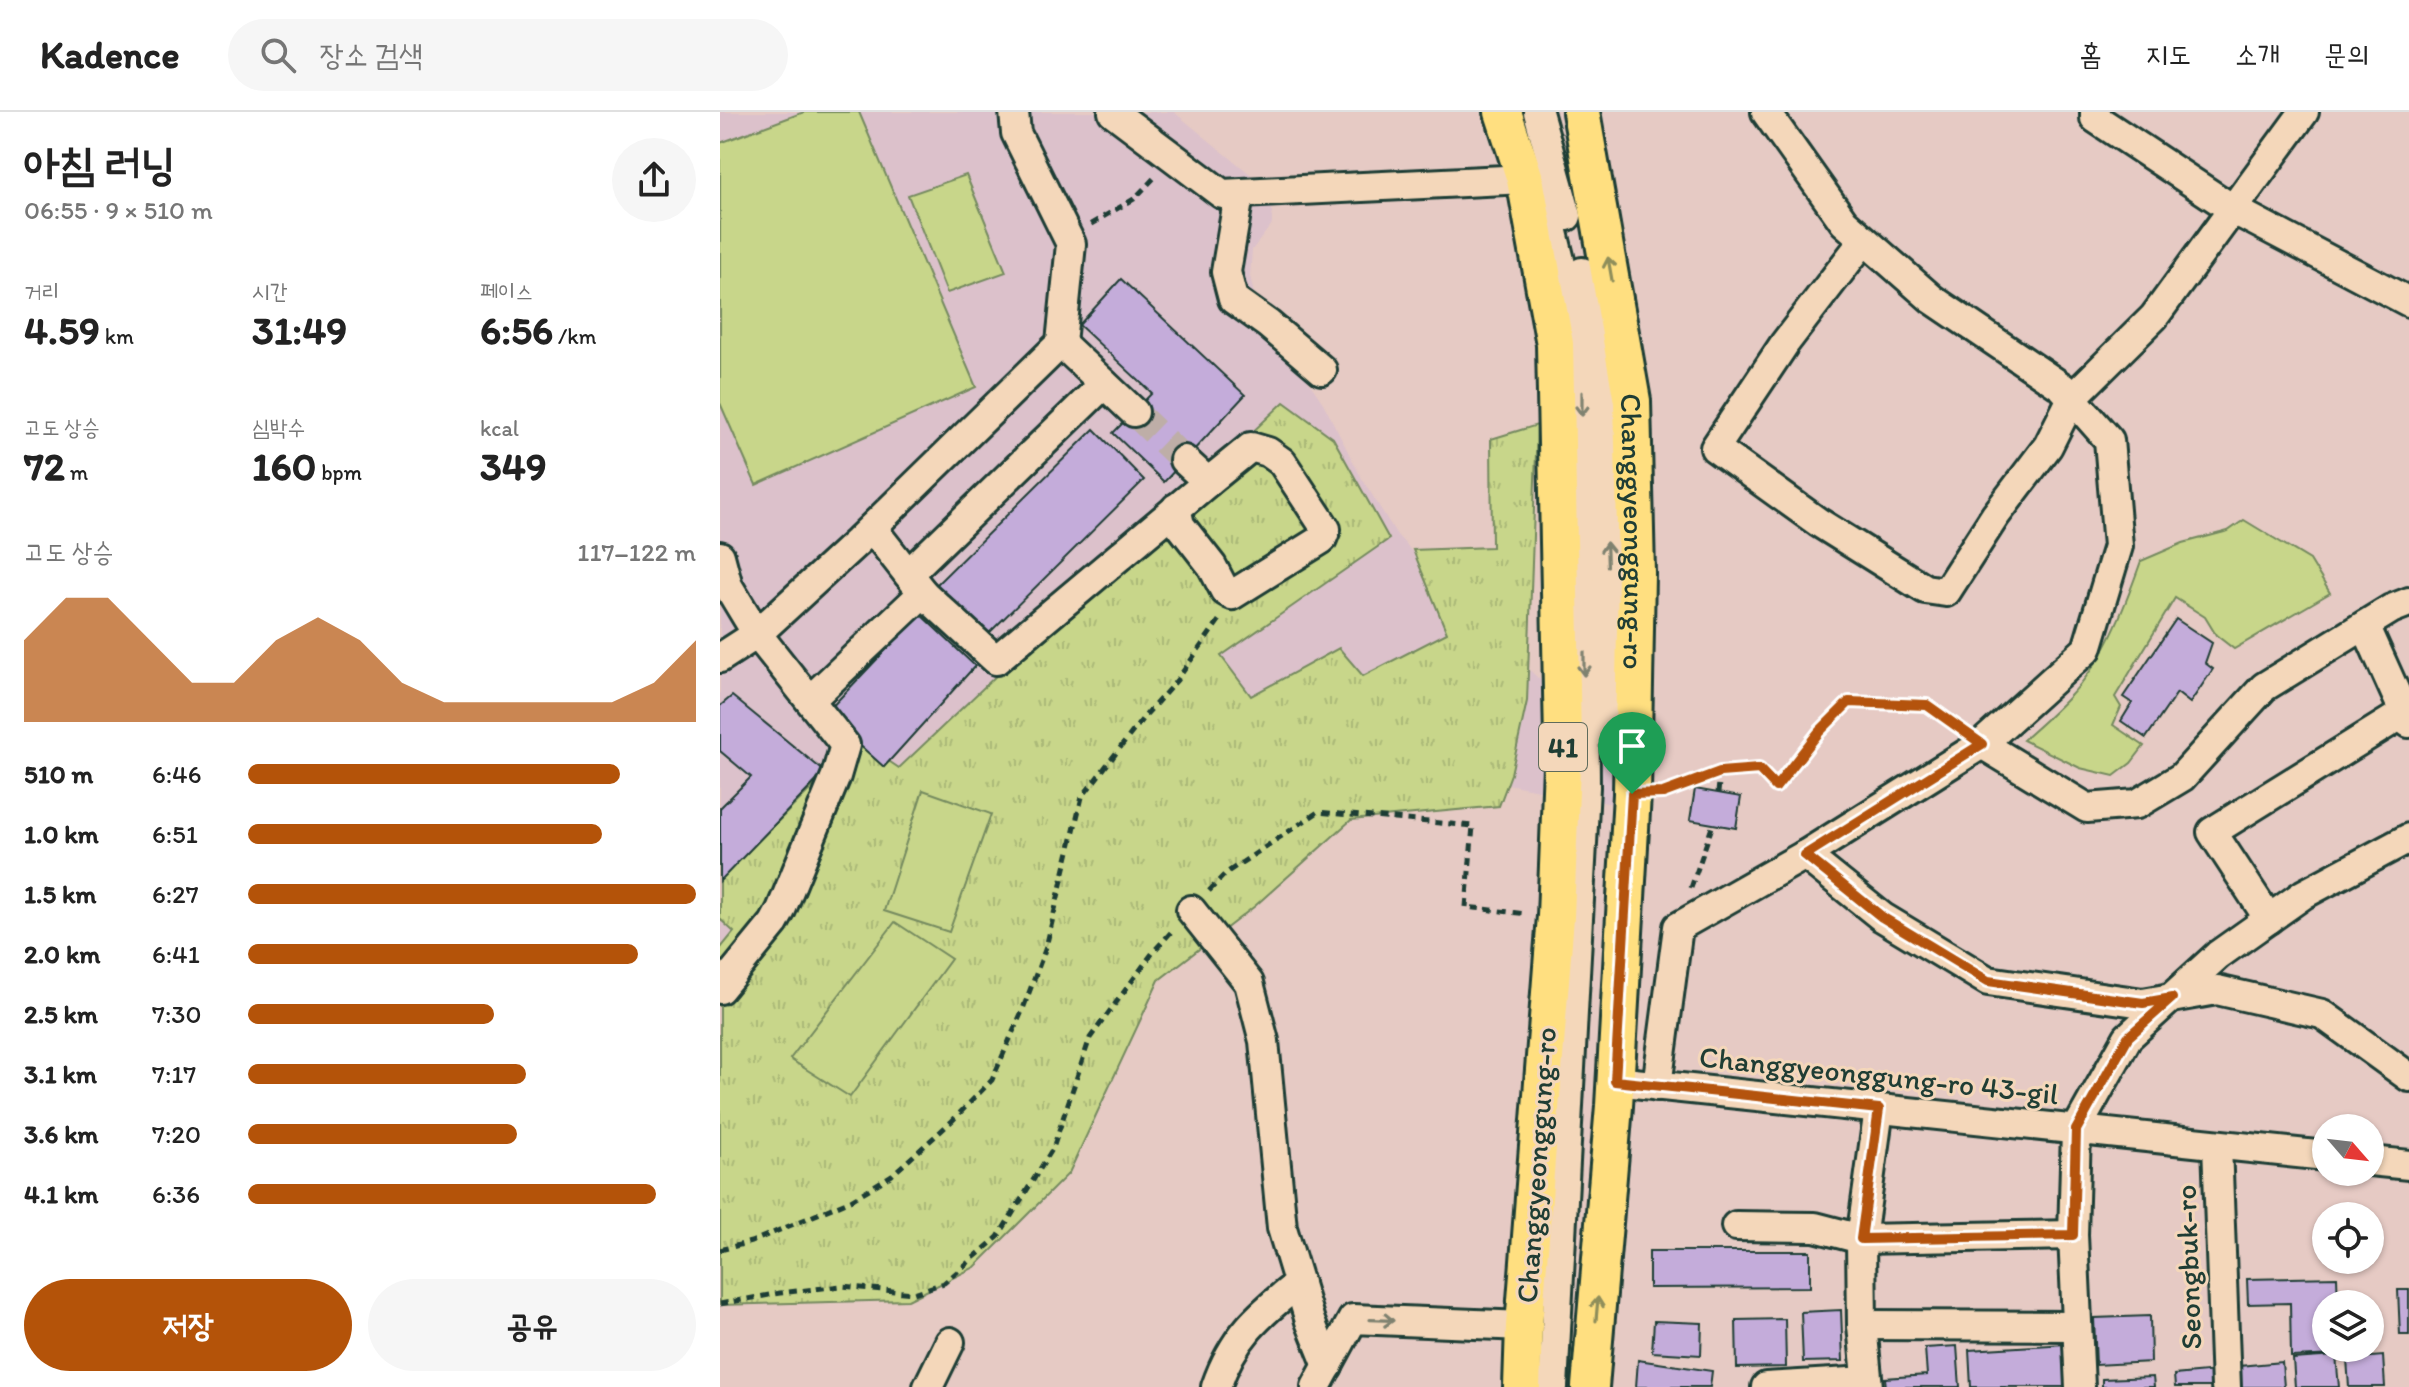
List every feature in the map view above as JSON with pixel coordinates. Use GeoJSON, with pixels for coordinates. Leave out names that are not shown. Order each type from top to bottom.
{"type":"FeatureCollection","features":[{"type":"Feature","properties":{"kind":"main road","name":"Changgyeonggung-ro"},"geometry":{"type":"LineString","coordinates":[[1503,112],[1525,179],[1555,344],[1563,740],[1556,916],[1522,1387]]}},
{"type":"Feature","properties":{"kind":"main road","name":"Changgyeonggung-ro"},"geometry":{"type":"LineString","coordinates":[[1581,112],[1632,401],[1636,573],[1632,794],[1615,1081],[1590,1387]]}},
{"type":"Feature","properties":{"kind":"street"},"geometry":{"type":"LineString","coordinates":[[720,658],[757,634],[872,528],[1061,343],[1071,244],[1016,133],[1014,112]]}},
{"type":"Feature","properties":{"kind":"street"},"geometry":{"type":"LineString","coordinates":[[1113,112],[1222,194],[1525,179]]}},
{"type":"Feature","properties":{"kind":"street"},"geometry":{"type":"LineString","coordinates":[[1517,112],[1527,126],[1582,349],[1585,787],[1553,1387]]}},
{"type":"Feature","properties":{"kind":"street"},"geometry":{"type":"LineString","coordinates":[[1538,112],[1601,340],[1608,589],[1600,789],[1565,1387]]}},
{"type":"Feature","properties":{"kind":"street"},"geometry":{"type":"LineString","coordinates":[[1657,1086],[1678,927],[1805,855],[1982,744],[2087,649],[2118,546],[2109,440],[2062,387],[1932,299],[1844,222],[1766,112]]}},
{"type":"Feature","properties":{"kind":"street"},"geometry":{"type":"LineString","coordinates":[[2095,112],[2095,118],[2234,210],[2409,302]]}},
{"type":"Feature","properties":{"kind":"street"},"geometry":{"type":"LineString","coordinates":[[1864,240],[1785,343],[1715,448],[1832,530],[1925,589],[1946,592],[1995,516],[2048,446],[2072,398],[2154,317],[2304,112]]}},
{"type":"Feature","properties":{"kind":"street"},"geometry":{"type":"LineString","coordinates":[[1239,195],[1226,272],[1233,299],[1322,370]]}},
{"type":"Feature","properties":{"kind":"street"},"geometry":{"type":"LineString","coordinates":[[1061,343],[1134,412]]}},
{"type":"Feature","properties":{"kind":"street"},"geometry":{"type":"LineString","coordinates":[[810,700],[1104,384]]}},
{"type":"Feature","properties":{"kind":"street"},"geometry":{"type":"LineString","coordinates":[[872,528],[916,583],[996,660],[1176,508],[1251,447],[1282,462],[1325,525],[1322,539],[1232,595],[1225,591],[1212,566],[1180,525],[1176,508]]}},
{"type":"Feature","properties":{"kind":"street"},"geometry":{"type":"LineString","coordinates":[[1184,460],[1208,482]]}},
{"type":"Feature","properties":{"kind":"street"},"geometry":{"type":"LineString","coordinates":[[720,556],[728,586],[757,634],[845,745],[836,776],[774,923],[720,989]]}},
{"type":"Feature","properties":{"kind":"street"},"geometry":{"type":"LineString","coordinates":[[1982,744],[2087,808],[2137,804],[2182,777],[2264,687],[2391,609],[2409,602]]}},
{"type":"Feature","properties":{"kind":"street"},"geometry":{"type":"LineString","coordinates":[[2269,919],[2212,832],[2407,718],[2365,625]]}},
{"type":"Feature","properties":{"kind":"street"},"geometry":{"type":"LineString","coordinates":[[2080,1387],[2073,1235],[2076,1130],[2128,1037],[2218,955],[2304,894],[2409,838]]}},
{"type":"Feature","properties":{"kind":"street"},"geometry":{"type":"LineString","coordinates":[[1805,855],[1882,917],[1988,981],[2143,1003],[2217,990],[2322,1014],[2409,1077]]}},
{"type":"Feature","properties":{"kind":"street"},"geometry":{"type":"LineString","coordinates":[[1191,910],[1249,983],[1264,1041],[1282,1228],[1322,1377]]}},
{"type":"Feature","properties":{"kind":"street","name":"Changgyeonggung-ro 43-gil"},"geometry":{"type":"LineString","coordinates":[[1615,1081],[2312,1155]]}},
{"type":"Feature","properties":{"kind":"street"},"geometry":{"type":"LineString","coordinates":[[1766,1387],[1867,1384],[1862,1325],[1861,1239],[1879,1109]]}},
{"type":"Feature","properties":{"kind":"street","name":"Seongbuk-ro"},"geometry":{"type":"LineString","coordinates":[[2217,1145],[2226,1387]]}},
{"type":"Feature","properties":{"kind":"street"},"geometry":{"type":"LineString","coordinates":[[2384,1162],[2409,1165]]}},
{"type":"Feature","properties":{"kind":"street"},"geometry":{"type":"LineString","coordinates":[[1736,1226],[1815,1227],[1861,1239],[2073,1235]]}},
{"type":"Feature","properties":{"kind":"street"},"geometry":{"type":"LineString","coordinates":[[1216,1387],[1224,1365],[1243,1332],[1299,1283]]}},
{"type":"Feature","properties":{"kind":"street"},"geometry":{"type":"LineString","coordinates":[[1322,1377],[1353,1319],[1524,1326]]}},
{"type":"Feature","properties":{"kind":"street"},"geometry":{"type":"LineString","coordinates":[[1862,1325],[2076,1326]]}},
{"type":"Feature","properties":{"kind":"street"},"geometry":{"type":"LineString","coordinates":[[928,1387],[950,1342]]}},
{"type":"Feature","properties":{"kind":"path"},"geometry":{"type":"LineString","coordinates":[[1068,237],[1134,199],[1173,157]]}},
{"type":"Feature","properties":{"kind":"path"},"geometry":{"type":"LineString","coordinates":[[720,1250],[751,1242],[839,1205],[892,1175],[992,1080],[1046,947],[1082,797],[1177,680],[1221,618],[1225,591]]}},
{"type":"Feature","properties":{"kind":"path"},"geometry":{"type":"LineString","coordinates":[[1632,794],[1663,793],[1720,772],[1759,769],[1776,787],[1819,732],[1849,702],[1927,705],[1982,744]]}},
{"type":"Feature","properties":{"kind":"path"},"geometry":{"type":"LineString","coordinates":[[1718,793],[1720,772]]}},
{"type":"Feature","properties":{"kind":"path"},"geometry":{"type":"LineString","coordinates":[[720,1304],[841,1286],[914,1293],[944,1283],[955,1274],[998,1237],[1053,1148],[1090,1038],[1154,951],[1226,873],[1318,812],[1473,826],[1466,907],[1540,915]]}},
{"type":"Feature","properties":{"kind":"path"},"geometry":{"type":"LineString","coordinates":[[1678,927],[1713,824]]}},
{"type":"Feature","properties":{"kind":"shaded area"},"geometry":{"type":"Polygon","coordinates":[[[720,112],[1174,112],[1272,192],[1272,224],[1252,250],[1250,276],[1256,303],[1323,403],[1361,477],[1397,535],[1461,605],[1631,766],[1633,808],[1325,749],[720,1280],[720,112]]]}},
{"type":"Feature","properties":{"kind":"green space"},"geometry":{"type":"Polygon","coordinates":[[[804,112],[859,112],[976,387],[756,485],[720,403],[720,143],[804,112]]]}},
{"type":"Feature","properties":{"kind":"green space"},"geometry":{"type":"Polygon","coordinates":[[[966,175],[1006,272],[947,293],[908,195],[966,175]]]}},
{"type":"Feature","properties":{"kind":"green space"},"geometry":{"type":"Polygon","coordinates":[[[1284,402],[1333,438],[1389,539],[1221,656],[1251,696],[1339,648],[1363,676],[1447,633],[1413,550],[1492,547],[1491,439],[1537,425],[1527,701],[1511,774],[1499,806],[1351,820],[1255,906],[1159,980],[1069,1173],[975,1267],[908,1300],[720,1305],[720,949],[734,932],[720,919],[720,879],[859,741],[899,768],[1284,402]]]}},
{"type":"Feature","properties":{"kind":"green space"},"geometry":{"type":"Polygon","coordinates":[[[2244,520],[2310,560],[2330,593],[2234,649],[2216,635],[2205,617],[2175,598],[2115,697],[2121,707],[2113,725],[2144,746],[2131,763],[2114,776],[2080,768],[2023,740],[2064,703],[2093,667],[2120,615],[2141,561],[2183,543],[2228,531],[2244,520]]]}},
{"type":"Feature","properties":{"kind":"green space"},"geometry":{"type":"Polygon","coordinates":[[[923,790],[991,814],[949,932],[884,911],[923,790]]]}},
{"type":"Feature","properties":{"kind":"green space"},"geometry":{"type":"Polygon","coordinates":[[[895,922],[951,959],[850,1097],[790,1059],[895,922]]]}},
{"type":"Feature","properties":{"kind":"building"},"geometry":{"type":"Polygon","coordinates":[[[1121,279],[1245,395],[1164,482],[1113,433],[1152,393],[1079,325],[1121,279]]]}},
{"type":"Feature","properties":{"kind":"building"},"geometry":{"type":"Polygon","coordinates":[[[1094,429],[1144,480],[982,640],[932,589],[1094,429]]]}},
{"type":"Feature","properties":{"kind":"building"},"geometry":{"type":"Polygon","coordinates":[[[920,614],[975,666],[884,767],[825,714],[920,614]]]}},
{"type":"Feature","properties":{"kind":"building"},"geometry":{"type":"Polygon","coordinates":[[[2176,619],[2212,643],[2205,663],[2213,669],[2190,703],[2177,693],[2146,738],[2121,721],[2132,703],[2123,697],[2176,619]]]}},
{"type":"Feature","properties":{"kind":"building"},"geometry":{"type":"Polygon","coordinates":[[[732,696],[825,772],[720,881],[720,808],[751,777],[720,751],[720,706],[732,696]]]}},
{"type":"Feature","properties":{"kind":"building"},"geometry":{"type":"Polygon","coordinates":[[[1695,789],[1741,797],[1736,828],[1690,820],[1695,789]]]}},
{"type":"Feature","properties":{"kind":"building"},"geometry":{"type":"Polygon","coordinates":[[[1649,1251],[1810,1251],[1810,1287],[1649,1288],[1649,1251]]]}},
{"type":"Feature","properties":{"kind":"building"},"geometry":{"type":"Polygon","coordinates":[[[2337,1277],[2337,1290],[2312,1290],[2312,1356],[2291,1357],[2290,1303],[2248,1304],[2247,1279],[2337,1277]]]}},
{"type":"Feature","properties":{"kind":"building"},"geometry":{"type":"Polygon","coordinates":[[[2398,1290],[2409,1290],[2409,1335],[2400,1335],[2398,1290]]]}},
{"type":"Feature","properties":{"kind":"building"},"geometry":{"type":"Polygon","coordinates":[[[1841,1310],[1843,1361],[1803,1362],[1801,1312],[1841,1310]]]}},
{"type":"Feature","properties":{"kind":"building"},"geometry":{"type":"Polygon","coordinates":[[[2150,1316],[2151,1362],[2096,1365],[2094,1318],[2150,1316]]]}},
{"type":"Feature","properties":{"kind":"building"},"geometry":{"type":"Polygon","coordinates":[[[1785,1319],[1786,1367],[1737,1368],[1736,1320],[1785,1319]]]}},
{"type":"Feature","properties":{"kind":"building"},"geometry":{"type":"Polygon","coordinates":[[[1654,1321],[1702,1323],[1701,1355],[1652,1352],[1654,1321]]]}},
{"type":"Feature","properties":{"kind":"building"},"geometry":{"type":"Polygon","coordinates":[[[2066,1344],[2068,1387],[1971,1387],[1969,1350],[2066,1344]]]}},
{"type":"Feature","properties":{"kind":"building"},"geometry":{"type":"Polygon","coordinates":[[[1957,1346],[1960,1387],[1886,1387],[1885,1378],[1927,1375],[1925,1348],[1957,1346]]]}},
{"type":"Feature","properties":{"kind":"building"},"geometry":{"type":"Polygon","coordinates":[[[2312,1358],[2312,1362],[2337,1362],[2339,1387],[2295,1387],[2293,1359],[2312,1358]]]}},
{"type":"Feature","properties":{"kind":"building"},"geometry":{"type":"Polygon","coordinates":[[[1638,1360],[1712,1371],[1710,1387],[1636,1387],[1638,1360]]]}},
{"type":"Feature","properties":{"kind":"building"},"geometry":{"type":"Polygon","coordinates":[[[2282,1362],[2284,1387],[2240,1387],[2239,1366],[2282,1362]]]}},
{"type":"Feature","properties":{"kind":"building"},"geometry":{"type":"Polygon","coordinates":[[[2347,1362],[2383,1362],[2385,1387],[2349,1387],[2347,1362]]]}},
{"type":"Feature","properties":{"kind":"building"},"geometry":{"type":"Polygon","coordinates":[[[2217,1371],[2218,1387],[2175,1387],[2174,1375],[2217,1371]]]}},
{"type":"Feature","properties":{"kind":"building"},"geometry":{"type":"Polygon","coordinates":[[[2153,1377],[2154,1387],[2102,1387],[2102,1379],[2153,1377]]]}},
{"type":"Feature","properties":{"kind":"tunnel"},"geometry":{"type":"LineString","coordinates":[[1134,412],[1184,460]]}},
{"type":"Feature","properties":{"kind":"route"},"geometry":{"type":"LineString","coordinates":[[1849,702],[1927,705],[1982,744],[1805,855],[1882,917],[1988,981],[2143,1003],[2172,998],[2128,1037],[2076,1130],[2073,1235],[1861,1239],[1879,1109],[1615,1081],[1632,794],[1663,793],[1720,772],[1759,769],[1776,787],[1819,732],[1849,702]]}}]}
